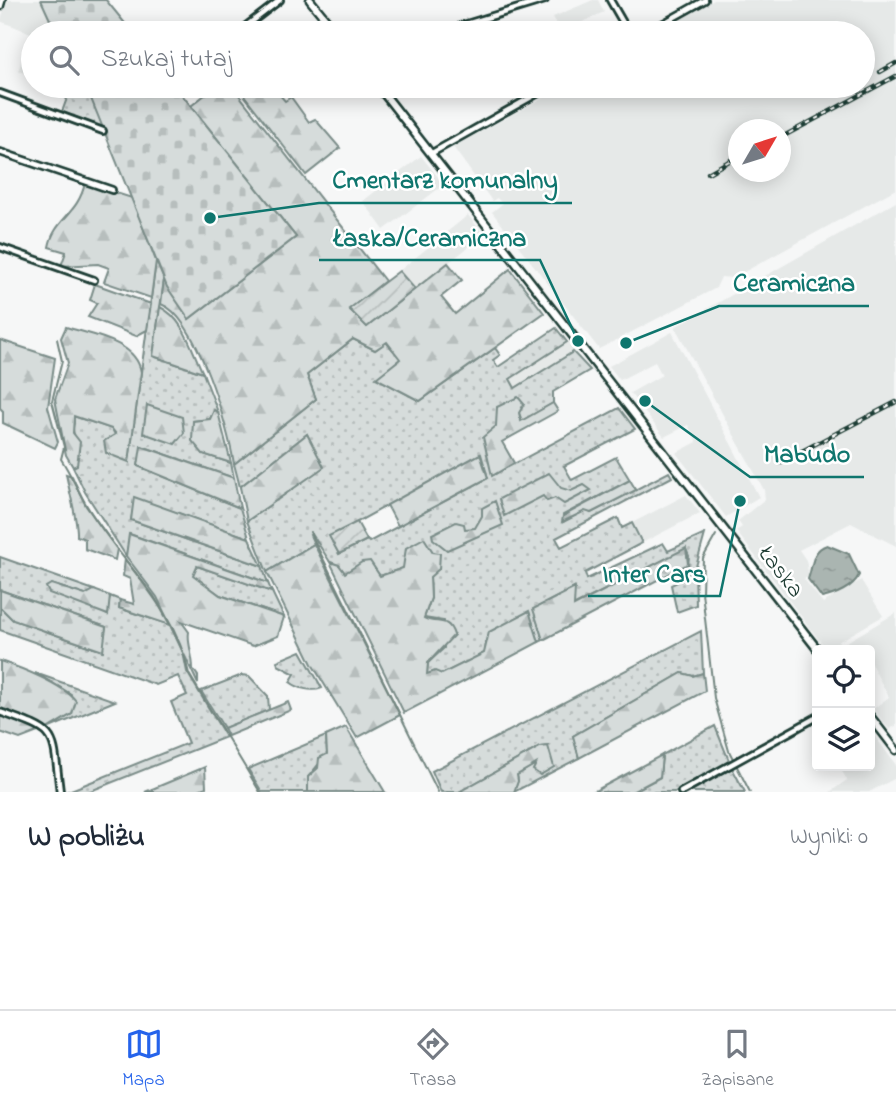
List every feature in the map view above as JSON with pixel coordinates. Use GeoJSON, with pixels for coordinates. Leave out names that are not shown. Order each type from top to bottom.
{"type":"FeatureCollection","features":[{"type":"Feature","properties":{"kind":"main road"},"geometry":{"type":"LineString","coordinates":[[310,0],[327,21]]}},
{"type":"Feature","properties":{"kind":"main road","name":"Łaska"},"geometry":{"type":"LineString","coordinates":[[388,98],[814,645]]}},
{"type":"Feature","properties":{"kind":"main road"},"geometry":{"type":"LineString","coordinates":[[875,723],[896,750]]}},
{"type":"Feature","properties":{"kind":"street"},"geometry":{"type":"LineString","coordinates":[[0,7],[2,0]]}},
{"type":"Feature","properties":{"kind":"street"},"geometry":{"type":"LineString","coordinates":[[252,21],[279,0]]}},
{"type":"Feature","properties":{"kind":"street"},"geometry":{"type":"LineString","coordinates":[[476,21],[545,0]]}},
{"type":"Feature","properties":{"kind":"street"},"geometry":{"type":"LineString","coordinates":[[610,0],[622,21]]}},
{"type":"Feature","properties":{"kind":"street"},"geometry":{"type":"LineString","coordinates":[[667,21],[705,0]]}},
{"type":"Feature","properties":{"kind":"street"},"geometry":{"type":"LineString","coordinates":[[0,93],[103,131]]}},
{"type":"Feature","properties":{"kind":"street"},"geometry":{"type":"LineString","coordinates":[[432,153],[530,98]]}},
{"type":"Feature","properties":{"kind":"street"},"geometry":{"type":"LineString","coordinates":[[0,152],[111,190]]}},
{"type":"Feature","properties":{"kind":"street"},"geometry":{"type":"LineString","coordinates":[[0,247],[94,280]]}},
{"type":"Feature","properties":{"kind":"street"},"geometry":{"type":"LineString","coordinates":[[0,712],[49,733],[54,742],[60,792]]}},
{"type":"Feature","properties":{"kind":"street"},"geometry":{"type":"LineString","coordinates":[[681,792],[812,721]]}},
{"type":"Feature","properties":{"kind":"shaded area"},"geometry":{"type":"Polygon","coordinates":[[[8,0],[41,0],[51,21],[21,21],[21,29],[0,21],[8,0]]]}},
{"type":"Feature","properties":{"kind":"shaded area"},"geometry":{"type":"Polygon","coordinates":[[[593,0],[598,0],[604,12],[585,21],[555,21],[553,17],[593,0]]]}},
{"type":"Feature","properties":{"kind":"shaded area"},"geometry":{"type":"Polygon","coordinates":[[[714,0],[896,0],[896,189],[733,278],[721,277],[716,288],[599,349],[492,212],[502,204],[497,198],[492,201],[453,147],[543,98],[875,98],[875,21],[676,21],[714,0]]]}},
{"type":"Feature","properties":{"kind":"shaded area"},"geometry":{"type":"Polygon","coordinates":[[[421,156],[442,182],[442,186],[384,230],[363,201],[421,156]]]}},
{"type":"Feature","properties":{"kind":"shaded area"},"geometry":{"type":"Polygon","coordinates":[[[896,202],[896,546],[851,523],[799,550],[806,560],[809,576],[804,579],[823,603],[861,580],[883,616],[833,645],[823,645],[736,531],[742,527],[738,521],[765,499],[764,490],[675,327],[896,202]]]}},
{"type":"Feature","properties":{"kind":"shaded area"},"geometry":{"type":"Polygon","coordinates":[[[468,215],[484,235],[415,289],[399,271],[468,215]]]}},
{"type":"Feature","properties":{"kind":"shaded area"},"geometry":{"type":"Polygon","coordinates":[[[672,332],[759,497],[726,517],[676,453],[697,442],[688,425],[664,437],[630,393],[662,375],[655,362],[620,380],[609,366],[672,332]]]}},
{"type":"Feature","properties":{"kind":"shaded area"},"geometry":{"type":"Polygon","coordinates":[[[568,341],[575,351],[515,389],[509,379],[568,341]]]}},
{"type":"Feature","properties":{"kind":"shaded area"},"geometry":{"type":"Polygon","coordinates":[[[686,495],[700,513],[642,543],[632,523],[686,495]]]}},
{"type":"Feature","properties":{"kind":"shaded area"},"geometry":{"type":"Polygon","coordinates":[[[896,613],[896,726],[889,729],[875,712],[875,708],[889,697],[875,671],[875,645],[842,645],[896,613]]]}},
{"type":"Feature","properties":{"kind":"shaded area"},"geometry":{"type":"Polygon","coordinates":[[[875,736],[896,765],[896,778],[869,792],[830,792],[847,780],[842,771],[875,771],[875,736]]]}},
{"type":"Feature","properties":{"kind":"green space"},"geometry":{"type":"Polygon","coordinates":[[[41,0],[106,0],[123,21],[51,21],[41,0]]]}},
{"type":"Feature","properties":{"kind":"green space"},"geometry":{"type":"Polygon","coordinates":[[[67,98],[92,98],[104,128],[62,112],[67,98]]]}},
{"type":"Feature","properties":{"kind":"green space"},"geometry":{"type":"Polygon","coordinates":[[[91,98],[185,98],[296,237],[189,319],[167,287],[91,98]]]}},
{"type":"Feature","properties":{"kind":"green space"},"geometry":{"type":"Polygon","coordinates":[[[201,98],[241,98],[385,281],[350,309],[367,327],[448,263],[462,280],[441,297],[455,314],[510,269],[544,313],[420,401],[376,378],[400,359],[387,342],[375,350],[353,339],[307,375],[316,399],[234,464],[209,375],[187,329],[174,313],[161,304],[164,280],[189,319],[296,237],[191,106],[201,98]]]}},
{"type":"Feature","properties":{"kind":"green space"},"geometry":{"type":"Polygon","coordinates":[[[246,98],[282,98],[285,101],[292,98],[309,122],[315,119],[340,148],[306,175],[246,98]]]}},
{"type":"Feature","properties":{"kind":"green space"},"geometry":{"type":"Polygon","coordinates":[[[85,183],[132,198],[156,261],[151,298],[104,282],[109,268],[98,264],[61,266],[66,252],[49,247],[56,230],[77,203],[85,183]]]}},
{"type":"Feature","properties":{"kind":"green space"},"geometry":{"type":"Polygon","coordinates":[[[156,261],[164,280],[153,356],[203,373],[218,412],[214,411],[210,419],[193,421],[194,437],[203,454],[231,463],[234,478],[142,446],[138,466],[240,508],[249,538],[135,498],[131,520],[262,566],[268,583],[130,534],[126,556],[85,492],[73,467],[79,451],[73,431],[73,416],[112,429],[129,461],[156,261]]]}},
{"type":"Feature","properties":{"kind":"green space"},"geometry":{"type":"Polygon","coordinates":[[[399,271],[415,289],[367,327],[349,309],[399,271]]]}},
{"type":"Feature","properties":{"kind":"green space"},"geometry":{"type":"Polygon","coordinates":[[[95,284],[151,304],[147,330],[136,336],[88,317],[97,303],[90,300],[95,284]]]}},
{"type":"Feature","properties":{"kind":"green space"},"geometry":{"type":"Polygon","coordinates":[[[160,307],[181,327],[203,373],[153,356],[160,307]]]}},
{"type":"Feature","properties":{"kind":"green space"},"geometry":{"type":"Polygon","coordinates":[[[66,327],[122,346],[137,361],[141,372],[129,462],[106,453],[104,441],[116,434],[112,429],[74,416],[73,433],[80,442],[77,465],[73,467],[66,455],[55,399],[68,363],[61,338],[66,327]]]}},
{"type":"Feature","properties":{"kind":"green space"},"geometry":{"type":"Polygon","coordinates":[[[556,328],[567,342],[510,379],[515,388],[573,352],[590,370],[553,392],[553,403],[522,421],[519,413],[496,426],[493,475],[619,408],[635,429],[564,466],[572,480],[616,457],[630,480],[563,515],[563,522],[586,510],[591,513],[669,472],[672,477],[556,538],[561,547],[618,518],[622,528],[632,523],[642,543],[585,573],[587,579],[663,543],[668,551],[705,534],[695,570],[696,605],[677,612],[671,585],[687,577],[689,556],[686,549],[573,606],[574,588],[534,609],[543,640],[539,642],[529,612],[486,642],[485,653],[442,674],[427,674],[428,663],[444,648],[444,621],[424,618],[431,598],[430,576],[403,568],[380,576],[370,562],[345,573],[339,565],[330,562],[312,534],[310,535],[314,544],[267,572],[247,521],[323,467],[307,434],[240,487],[234,464],[316,399],[307,375],[353,339],[375,350],[386,342],[401,359],[377,378],[420,401],[495,348],[500,355],[493,360],[498,367],[556,328]],[[481,454],[330,537],[339,554],[367,540],[369,542],[488,478],[481,454]]]}},
{"type":"Feature","properties":{"kind":"green space"},"geometry":{"type":"Polygon","coordinates":[[[0,340],[55,358],[48,407],[58,442],[55,448],[3,423],[3,411],[0,408],[0,340]]]}},
{"type":"Feature","properties":{"kind":"green space"},"geometry":{"type":"Polygon","coordinates":[[[518,397],[524,404],[519,413],[521,421],[553,403],[558,411],[502,442],[514,463],[492,476],[483,437],[496,426],[497,407],[518,397]]]}},
{"type":"Feature","properties":{"kind":"green space"},"geometry":{"type":"Polygon","coordinates":[[[147,405],[182,417],[184,433],[175,444],[143,433],[147,405]]]}},
{"type":"Feature","properties":{"kind":"green space"},"geometry":{"type":"Polygon","coordinates":[[[214,410],[218,412],[231,463],[203,454],[192,441],[193,421],[210,419],[214,410]]]}},
{"type":"Feature","properties":{"kind":"green space"},"geometry":{"type":"Polygon","coordinates":[[[307,434],[324,467],[247,521],[240,487],[307,434]]]}},
{"type":"Feature","properties":{"kind":"green space"},"geometry":{"type":"Polygon","coordinates":[[[141,446],[234,478],[240,508],[138,466],[141,446]]]}},
{"type":"Feature","properties":{"kind":"green space"},"geometry":{"type":"Polygon","coordinates":[[[480,454],[488,478],[398,526],[387,505],[480,454]]]}},
{"type":"Feature","properties":{"kind":"green space"},"geometry":{"type":"Polygon","coordinates":[[[549,473],[561,488],[571,491],[584,485],[591,490],[564,504],[555,498],[547,501],[543,496],[504,516],[499,499],[549,473]]]}},
{"type":"Feature","properties":{"kind":"green space"},"geometry":{"type":"Polygon","coordinates":[[[66,474],[72,476],[86,506],[117,549],[115,560],[85,549],[85,539],[77,536],[66,474]]]}},
{"type":"Feature","properties":{"kind":"green space"},"geometry":{"type":"Polygon","coordinates":[[[630,480],[636,490],[591,513],[585,511],[562,522],[563,516],[630,480]]]}},
{"type":"Feature","properties":{"kind":"green space"},"geometry":{"type":"Polygon","coordinates":[[[134,497],[249,538],[262,566],[131,520],[134,497]]]}},
{"type":"Feature","properties":{"kind":"green space"},"geometry":{"type":"Polygon","coordinates":[[[495,501],[503,525],[447,550],[433,539],[432,534],[456,522],[464,524],[465,529],[475,528],[482,516],[482,508],[495,501]]]}},
{"type":"Feature","properties":{"kind":"green space"},"geometry":{"type":"Polygon","coordinates":[[[357,522],[367,540],[339,554],[329,536],[357,522]]]}},
{"type":"Feature","properties":{"kind":"green space"},"geometry":{"type":"Polygon","coordinates":[[[129,534],[268,583],[272,592],[197,566],[193,575],[220,595],[284,617],[278,636],[253,646],[181,621],[189,632],[193,669],[198,676],[198,684],[157,597],[126,556],[129,534]]]}},
{"type":"Feature","properties":{"kind":"green space"},"geometry":{"type":"Polygon","coordinates":[[[424,538],[433,552],[440,553],[439,569],[430,577],[431,598],[424,618],[446,623],[454,635],[428,663],[427,674],[435,671],[442,674],[484,653],[489,632],[529,611],[539,642],[404,713],[330,562],[339,565],[345,573],[362,562],[370,561],[380,576],[403,568],[406,548],[424,538]]]}},
{"type":"Feature","properties":{"kind":"green space"},"geometry":{"type":"Polygon","coordinates":[[[314,544],[400,715],[357,738],[312,664],[267,572],[314,544]]]}},
{"type":"Feature","properties":{"kind":"green space"},"geometry":{"type":"Polygon","coordinates":[[[686,548],[688,564],[543,640],[533,609],[575,588],[574,606],[686,548]]]}},
{"type":"Feature","properties":{"kind":"green space"},"geometry":{"type":"Polygon","coordinates":[[[0,557],[94,590],[85,595],[51,584],[107,615],[110,596],[120,600],[119,608],[170,625],[183,652],[187,672],[226,737],[88,792],[66,792],[188,743],[171,702],[187,695],[178,676],[156,685],[0,630],[0,607],[13,620],[102,651],[106,627],[0,590],[0,557]]]}},
{"type":"Feature","properties":{"kind":"green space"},"geometry":{"type":"Polygon","coordinates":[[[125,559],[154,596],[170,625],[119,608],[120,600],[134,604],[130,579],[123,576],[125,559]]]}},
{"type":"Feature","properties":{"kind":"green space"},"geometry":{"type":"Polygon","coordinates":[[[197,566],[272,592],[284,617],[220,595],[192,575],[197,566]]]}},
{"type":"Feature","properties":{"kind":"green space"},"geometry":{"type":"Polygon","coordinates":[[[51,584],[85,595],[94,590],[110,596],[108,615],[49,593],[46,587],[51,584]]]}},
{"type":"Feature","properties":{"kind":"green space"},"geometry":{"type":"Polygon","coordinates":[[[0,590],[106,627],[103,651],[13,620],[0,607],[0,590]]]}},
{"type":"Feature","properties":{"kind":"green space"},"geometry":{"type":"Polygon","coordinates":[[[701,631],[703,673],[693,676],[682,673],[573,736],[579,758],[514,792],[517,775],[537,763],[548,746],[540,747],[459,792],[441,792],[432,771],[701,631]]]}},
{"type":"Feature","properties":{"kind":"green space"},"geometry":{"type":"Polygon","coordinates":[[[301,651],[322,688],[310,690],[297,686],[290,682],[295,674],[278,665],[277,661],[301,651]]]}},
{"type":"Feature","properties":{"kind":"green space"},"geometry":{"type":"Polygon","coordinates":[[[0,661],[30,672],[62,689],[76,701],[72,714],[47,729],[0,710],[0,661]]]}},
{"type":"Feature","properties":{"kind":"green space"},"geometry":{"type":"Polygon","coordinates":[[[35,673],[115,701],[47,729],[72,714],[71,694],[35,673]]]}},
{"type":"Feature","properties":{"kind":"green space"},"geometry":{"type":"Polygon","coordinates":[[[682,673],[693,676],[703,673],[705,691],[579,758],[573,736],[682,673]]]}},
{"type":"Feature","properties":{"kind":"green space"},"geometry":{"type":"Polygon","coordinates":[[[242,675],[249,676],[268,696],[269,710],[224,728],[201,691],[242,675]]]}},
{"type":"Feature","properties":{"kind":"green space"},"geometry":{"type":"Polygon","coordinates":[[[288,702],[291,710],[228,736],[224,728],[288,702]]]}},
{"type":"Feature","properties":{"kind":"green space"},"geometry":{"type":"Polygon","coordinates":[[[0,715],[43,730],[20,739],[0,732],[0,715]]]}},
{"type":"Feature","properties":{"kind":"green space"},"geometry":{"type":"Polygon","coordinates":[[[715,726],[730,763],[675,792],[632,792],[660,777],[662,755],[715,726]]]}},
{"type":"Feature","properties":{"kind":"green space"},"geometry":{"type":"Polygon","coordinates":[[[346,727],[385,792],[308,792],[308,777],[318,768],[319,758],[327,754],[326,736],[346,727]]]}},
{"type":"Feature","properties":{"kind":"green space"},"geometry":{"type":"Polygon","coordinates":[[[326,736],[327,754],[308,777],[308,792],[262,792],[248,769],[326,736]]]}},
{"type":"Feature","properties":{"kind":"green space"},"geometry":{"type":"Polygon","coordinates":[[[548,746],[554,767],[540,775],[533,770],[536,764],[517,775],[514,792],[459,792],[540,747],[548,746]]]}},
{"type":"Feature","properties":{"kind":"green space"},"geometry":{"type":"Polygon","coordinates":[[[662,755],[660,777],[632,792],[593,792],[662,755]]]}},
{"type":"Feature","properties":{"kind":"green space"},"geometry":{"type":"Polygon","coordinates":[[[205,767],[206,787],[194,792],[145,792],[205,767]]]}},
{"type":"Feature","properties":{"kind":"green space"},"geometry":{"type":"Polygon","coordinates":[[[732,768],[745,792],[688,792],[732,768]]]}},
{"type":"Feature","properties":{"kind":"water"},"geometry":{"type":"Polygon","coordinates":[[[827,545],[849,554],[859,575],[848,587],[822,598],[808,579],[815,555],[827,545]]]}},
{"type":"Feature","properties":{"kind":"waterway"},"geometry":{"type":"LineString","coordinates":[[57,339],[62,361],[52,401],[64,447],[61,459],[101,527],[160,606],[182,649],[189,674],[260,792]]}},
{"type":"Feature","properties":{"kind":"waterway"},"geometry":{"type":"LineString","coordinates":[[310,532],[438,792]]}},
{"type":"Feature","properties":{"kind":"waterway"},"geometry":{"type":"LineString","coordinates":[[716,535],[703,558],[702,592],[714,698],[729,751],[750,792]]}},
{"type":"Feature","properties":{"kind":"railway"},"geometry":{"type":"LineString","coordinates":[[880,72],[896,63]]}},
{"type":"Feature","properties":{"kind":"railway"},"geometry":{"type":"LineString","coordinates":[[875,87],[896,76]]}},
{"type":"Feature","properties":{"kind":"railway"},"geometry":{"type":"LineString","coordinates":[[791,132],[855,98]]}},
{"type":"Feature","properties":{"kind":"railway"},"geometry":{"type":"LineString","coordinates":[[708,173],[728,162]]}},
{"type":"Feature","properties":{"kind":"railway"},"geometry":{"type":"LineString","coordinates":[[779,463],[896,402]]}},
{"type":"Feature","properties":{"kind":"place","name":"Cmentarz komunalny"},"geometry":{"type":"Point","coordinates":[210,218]}},
{"type":"Feature","properties":{"kind":"place","name":"Łaska/Ceramiczna"},"geometry":{"type":"Point","coordinates":[578,341]}},
{"type":"Feature","properties":{"kind":"place","name":"Ceramiczna"},"geometry":{"type":"Point","coordinates":[626,343]}},
{"type":"Feature","properties":{"kind":"place","name":"Mabudo"},"geometry":{"type":"Point","coordinates":[645,401]}},
{"type":"Feature","properties":{"kind":"place","name":"Inter Cars"},"geometry":{"type":"Point","coordinates":[740,501]}}]}
